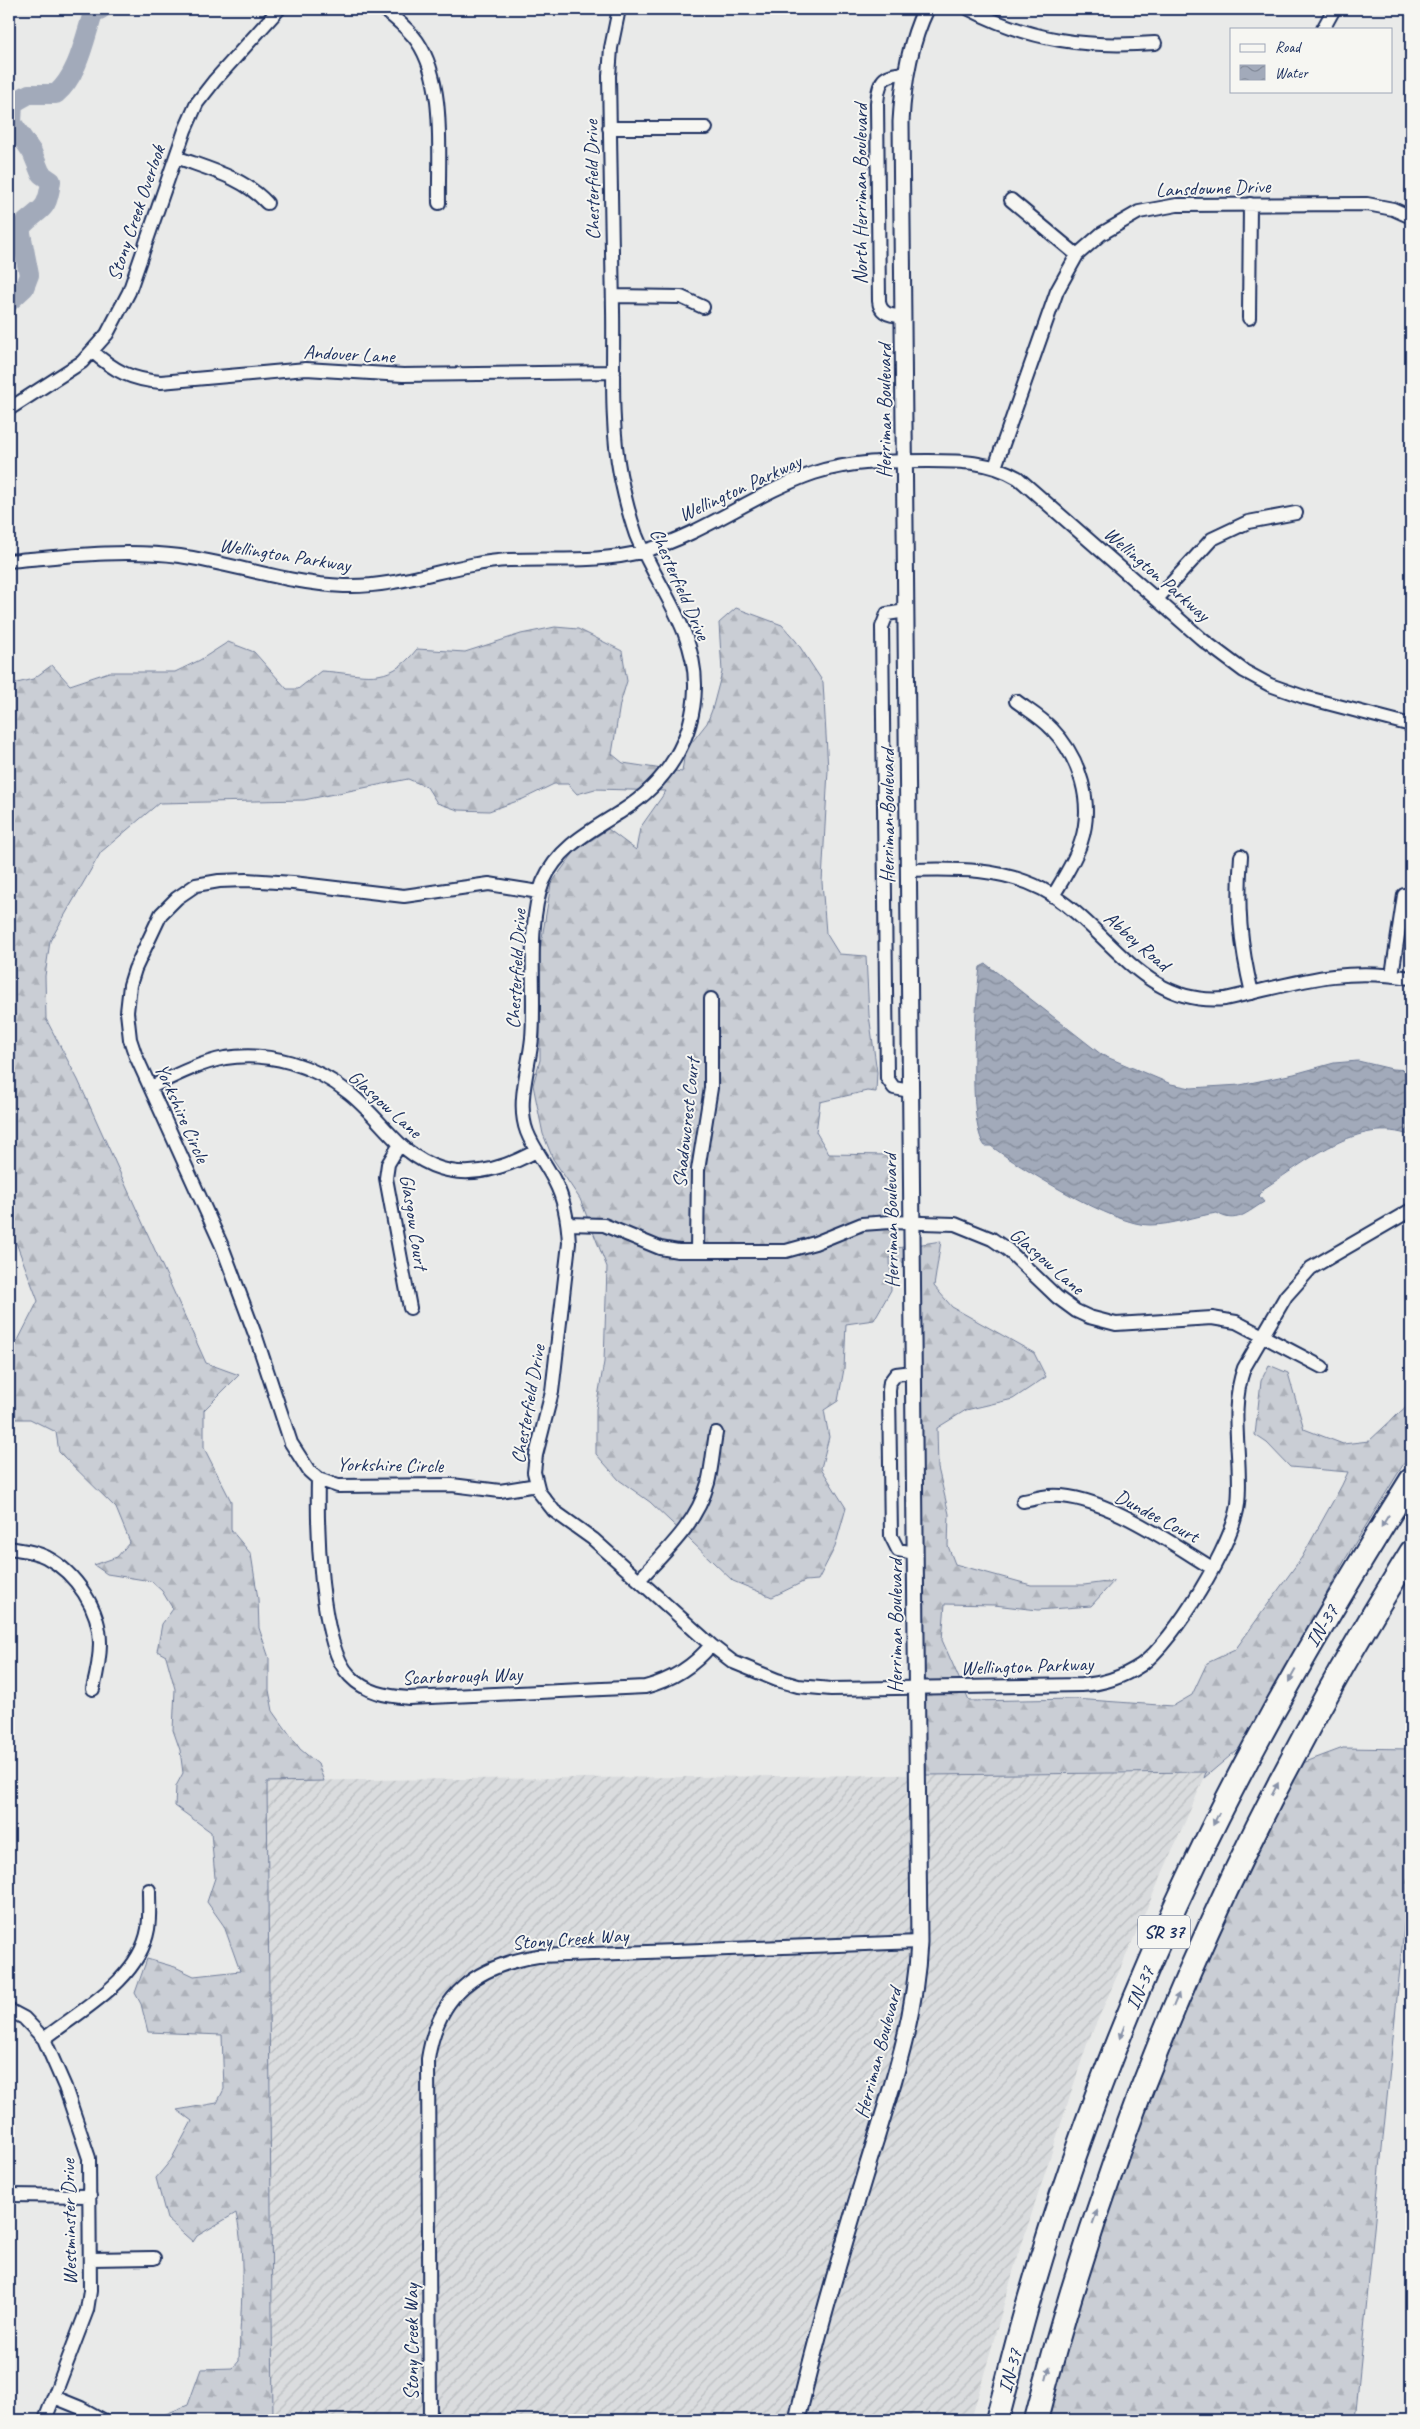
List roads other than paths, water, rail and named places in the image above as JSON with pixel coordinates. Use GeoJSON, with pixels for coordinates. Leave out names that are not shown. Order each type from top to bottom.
{"type":"FeatureCollection","features":[{"type":"Feature","properties":{"kind":"highway","name":"IN-37"},"geometry":{"type":"LineString","coordinates":[[997,2420],[1028,2301],[1078,2147],[1130,2012],[1170,1916],[1218,1815],[1265,1725],[1318,1631],[1411,1480]]}},
{"type":"Feature","properties":{"kind":"highway","name":"IN-37"},"geometry":{"type":"LineString","coordinates":[[1036,2420],[1072,2290],[1122,2139],[1205,1934],[1257,1824],[1316,1712],[1411,1552]]}},
{"type":"Feature","properties":{"kind":"street","name":"Stony Creek Overlook"},"geometry":{"type":"LineString","coordinates":[[9,409],[64,375],[92,351],[107,334],[129,292],[197,103],[215,80],[279,9]]}},
{"type":"Feature","properties":{"kind":"street"},"geometry":{"type":"LineString","coordinates":[[384,9],[417,41],[433,78],[437,109],[439,203]]}},
{"type":"Feature","properties":{"kind":"street","name":"Chesterfield Drive"},"geometry":{"type":"LineString","coordinates":[[619,9],[611,48],[608,76],[614,372],[619,468],[637,536],[674,609],[690,650],[695,685],[693,715],[686,738],[675,760],[653,788],[634,804],[569,846],[550,869],[539,892],[535,917],[532,1040],[524,1101],[527,1132],[536,1151],[556,1183],[568,1224],[569,1243],[552,1392],[536,1455],[534,1472],[539,1492],[554,1511],[593,1539],[711,1645],[752,1671],[798,1686],[831,1689],[915,1687]]}},
{"type":"Feature","properties":{"kind":"street","name":"Herriman Boulevard"},"geometry":{"type":"LineString","coordinates":[[798,2420],[825,2308],[907,2037],[915,1997],[919,1942],[912,1372],[902,122],[906,73],[913,42],[926,9]]}},
{"type":"Feature","properties":{"kind":"street"},"geometry":{"type":"LineString","coordinates":[[969,9],[1007,26],[1051,39],[1108,45],[1155,42]]}},
{"type":"Feature","properties":{"kind":"street"},"geometry":{"type":"LineString","coordinates":[[1324,28],[1334,9]]}},
{"type":"Feature","properties":{"kind":"street","name":"North Herriman Boulevard"},"geometry":{"type":"LineString","coordinates":[[903,316],[887,314],[881,310],[879,301],[878,103],[880,83],[884,78],[895,73],[906,73]]}},
{"type":"Feature","properties":{"kind":"street"},"geometry":{"type":"LineString","coordinates":[[609,128],[706,128]]}},
{"type":"Feature","properties":{"kind":"street"},"geometry":{"type":"LineString","coordinates":[[176,157],[243,183],[255,190],[267,203]]}},
{"type":"Feature","properties":{"kind":"street"},"geometry":{"type":"LineString","coordinates":[[1012,200],[1077,255]]}},
{"type":"Feature","properties":{"kind":"street"},"geometry":{"type":"LineString","coordinates":[[1249,318],[1250,204]]}},
{"type":"Feature","properties":{"kind":"street","name":"Lansdowne Drive"},"geometry":{"type":"LineString","coordinates":[[995,467],[1056,291],[1077,255],[1114,224],[1154,208],[1177,205],[1367,204],[1393,209],[1411,217]]}},
{"type":"Feature","properties":{"kind":"street"},"geometry":{"type":"LineString","coordinates":[[613,296],[682,297],[703,307]]}},
{"type":"Feature","properties":{"kind":"street","name":"Andover Lane"},"geometry":{"type":"LineString","coordinates":[[92,351],[118,372],[142,380],[161,382],[306,369],[404,376],[614,372]]}},
{"type":"Feature","properties":{"kind":"street","name":"Wellington Parkway"},"geometry":{"type":"LineString","coordinates":[[9,561],[101,554],[159,554],[315,583],[346,586],[389,584],[506,560],[610,557],[644,551],[695,531],[794,481],[815,473],[860,463],[963,461],[995,467],[1018,478],[1043,497],[1224,658],[1270,685],[1411,725]]}},
{"type":"Feature","properties":{"kind":"street"},"geometry":{"type":"LineString","coordinates":[[1157,599],[1212,539],[1248,522],[1296,513]]}},
{"type":"Feature","properties":{"kind":"street"},"geometry":{"type":"LineString","coordinates":[[906,612],[893,612],[884,616],[882,637],[886,1078],[894,1088],[910,1091]]}},
{"type":"Feature","properties":{"kind":"street"},"geometry":{"type":"LineString","coordinates":[[1016,701],[1045,722],[1067,746],[1079,772],[1084,791],[1086,810],[1082,840],[1053,896]]}},
{"type":"Feature","properties":{"kind":"street"},"geometry":{"type":"LineString","coordinates":[[1241,856],[1238,892],[1239,933],[1252,993]]}},
{"type":"Feature","properties":{"kind":"street","name":"Abbey Road"},"geometry":{"type":"LineString","coordinates":[[908,870],[986,871],[1021,880],[1053,896],[1077,913],[1137,970],[1166,990],[1187,997],[1210,1000],[1252,993],[1317,976],[1353,973],[1411,978]]}},
{"type":"Feature","properties":{"kind":"street","name":"Yorkshire Circle"},"geometry":{"type":"LineString","coordinates":[[537,1485],[500,1491],[452,1486],[338,1486],[318,1479],[298,1457],[291,1443],[256,1337],[222,1246],[135,1054],[129,1032],[127,1012],[130,985],[153,926],[168,905],[190,888],[208,882],[246,880],[294,883],[387,896],[404,896],[489,884],[539,892]]}},
{"type":"Feature","properties":{"kind":"street"},"geometry":{"type":"LineString","coordinates":[[1392,975],[1404,895]]}},
{"type":"Feature","properties":{"kind":"street","name":"Shadowcrest Court"},"geometry":{"type":"LineString","coordinates":[[696,1251],[698,1170],[712,1088],[711,999]]}},
{"type":"Feature","properties":{"kind":"street","name":"Glasgow Lane"},"geometry":{"type":"LineString","coordinates":[[151,1088],[197,1066],[224,1058],[250,1056],[288,1062],[313,1070],[340,1086],[400,1144],[414,1155],[439,1168],[466,1173],[491,1171],[505,1167],[536,1151]]}},
{"type":"Feature","properties":{"kind":"street","name":"Glasgow Court"},"geometry":{"type":"LineString","coordinates":[[400,1144],[388,1164],[386,1178],[410,1308]]}},
{"type":"Feature","properties":{"kind":"street","name":"Wellington Parkway"},"geometry":{"type":"LineString","coordinates":[[915,1687],[1080,1685],[1106,1681],[1120,1676],[1140,1666],[1158,1651],[1212,1568],[1230,1534],[1238,1506],[1237,1393],[1244,1368],[1286,1296],[1312,1268],[1411,1210]]}},
{"type":"Feature","properties":{"kind":"street","name":"Glasgow Lane"},"geometry":{"type":"LineString","coordinates":[[568,1224],[604,1225],[669,1250],[696,1251],[796,1250],[854,1226],[890,1222],[955,1224],[992,1239],[1008,1250],[1057,1296],[1076,1311],[1089,1317],[1116,1324],[1133,1325],[1194,1319],[1224,1319],[1246,1325],[1322,1367]]}},
{"type":"Feature","properties":{"kind":"street"},"geometry":{"type":"LineString","coordinates":[[912,1372],[896,1374],[890,1382],[888,1390],[890,1536],[898,1550],[914,1554]]}},
{"type":"Feature","properties":{"kind":"street"},"geometry":{"type":"LineString","coordinates":[[639,1580],[683,1532],[703,1499],[710,1474],[716,1433]]}},
{"type":"Feature","properties":{"kind":"street","name":"Scarborough Way"},"geometry":{"type":"LineString","coordinates":[[318,1479],[317,1518],[329,1636],[339,1661],[347,1673],[373,1692],[409,1698],[645,1687],[661,1682],[692,1666],[711,1645]]}},
{"type":"Feature","properties":{"kind":"street","name":"Dundee Court"},"geometry":{"type":"LineString","coordinates":[[1022,1501],[1050,1496],[1062,1497],[1108,1509],[1143,1526],[1212,1568]]}},
{"type":"Feature","properties":{"kind":"street"},"geometry":{"type":"LineString","coordinates":[[9,1548],[47,1557],[76,1582],[89,1600],[96,1616],[100,1640],[99,1663],[94,1689]]}},
{"type":"Feature","properties":{"kind":"street"},"geometry":{"type":"LineString","coordinates":[[44,2038],[113,1986],[135,1961],[148,1930],[149,1890]]}},
{"type":"Feature","properties":{"kind":"street","name":"Stony Creek Way"},"geometry":{"type":"LineString","coordinates":[[430,2420],[428,2059],[440,2019],[458,1992],[473,1979],[499,1964],[538,1956],[919,1942]]}},
{"type":"Feature","properties":{"kind":"street","name":"Westminster Drive"},"geometry":{"type":"LineString","coordinates":[[9,2010],[24,2018],[44,2038],[66,2087],[89,2158],[91,2259],[90,2291],[87,2310],[45,2420]]}},
{"type":"Feature","properties":{"kind":"street"},"geometry":{"type":"LineString","coordinates":[[9,2195],[90,2196]]}},
{"type":"Feature","properties":{"kind":"street"},"geometry":{"type":"LineString","coordinates":[[91,2259],[154,2258]]}},
{"type":"Feature","properties":{"kind":"street"},"geometry":{"type":"LineString","coordinates":[[54,2397],[104,2420]]}},
{"type":"Feature","properties":{"kind":"water"},"geometry":{"type":"Polygon","coordinates":[[[986,964],[1102,1055],[1171,1084],[1191,1088],[1240,1085],[1294,1074],[1334,1063],[1358,1061],[1392,1069],[1411,1070],[1411,1136],[1391,1131],[1372,1132],[1352,1137],[1333,1145],[1263,1189],[1259,1196],[1264,1202],[1241,1216],[1230,1218],[1217,1213],[1167,1224],[1150,1225],[1134,1223],[1114,1216],[1045,1181],[991,1146],[985,1146],[979,1133],[976,1113],[974,1060],[980,967],[986,964]]]}},
{"type":"Feature","properties":{"kind":"waterway"},"geometry":{"type":"LineString","coordinates":[[9,302],[24,288],[29,275],[20,228],[45,205],[51,181],[41,174],[32,152],[12,123],[13,103],[29,94],[56,94],[64,86],[79,57],[93,13],[101,9]]}}]}
